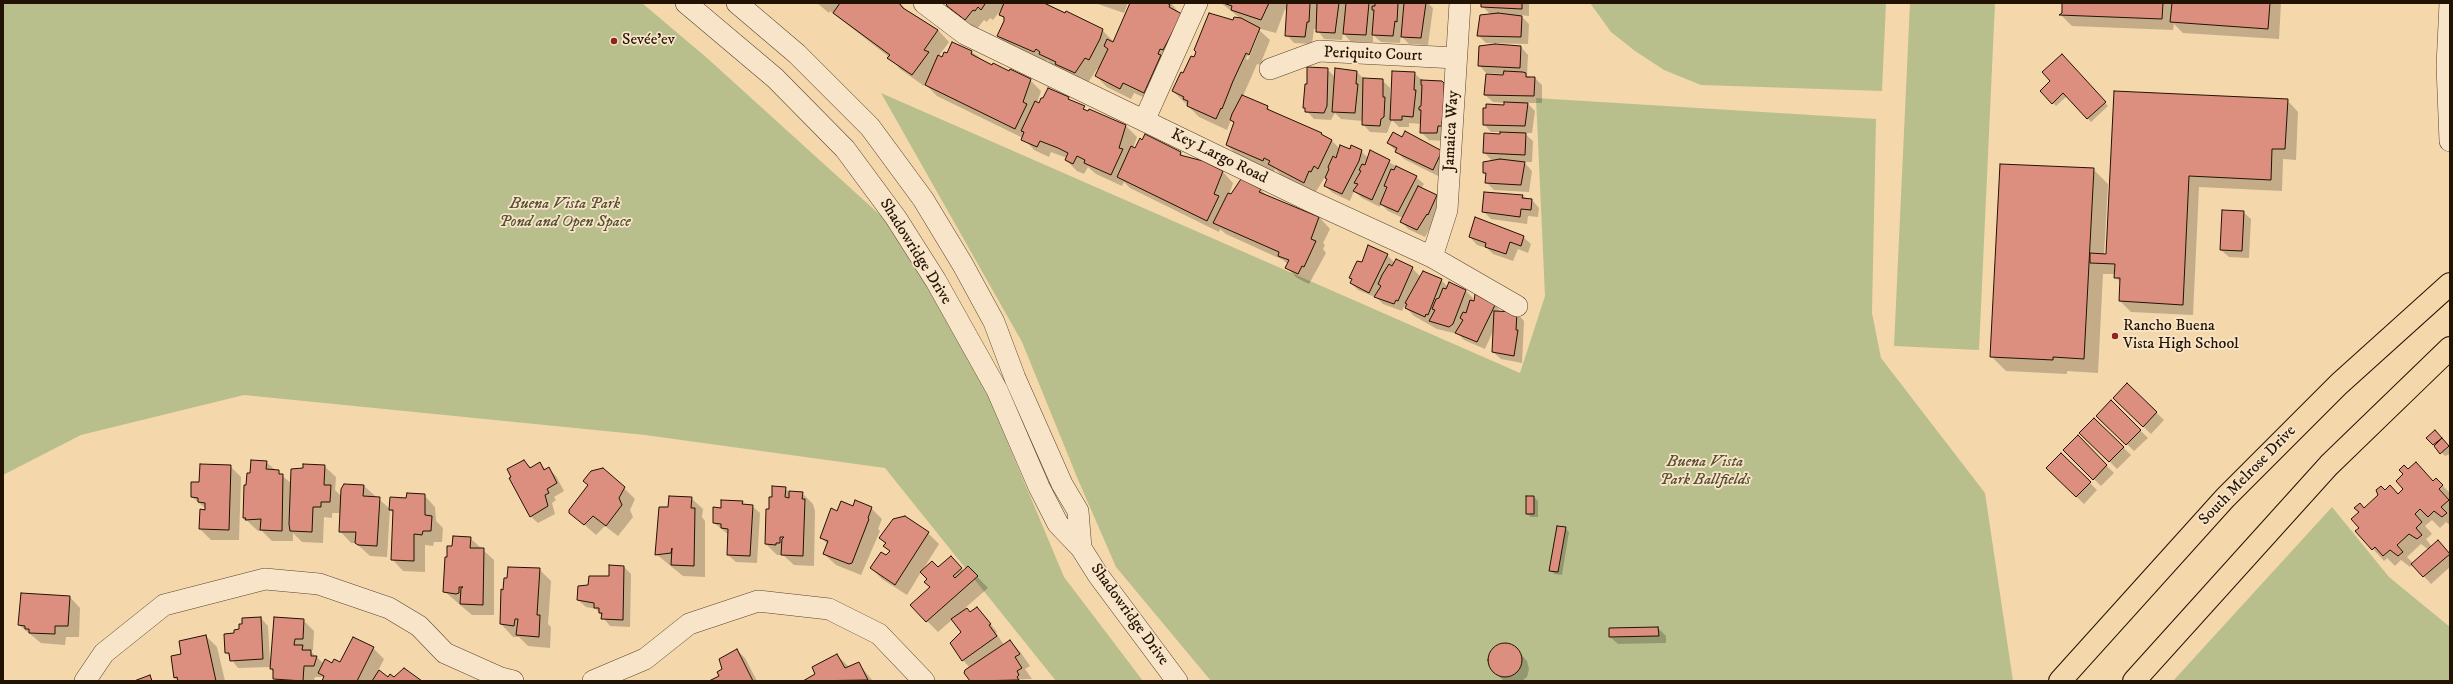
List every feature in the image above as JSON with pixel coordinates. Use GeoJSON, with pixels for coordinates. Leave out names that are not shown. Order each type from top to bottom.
{"type":"FeatureCollection","features":[{"type":"Feature","properties":{"kind":"main road","name":"South Melrose Drive"},"geometry":{"type":"LineString","coordinates":[[2060,681],[2225,498],[2338,384],[2450,284]]}},
{"type":"Feature","properties":{"kind":"main road"},"geometry":{"type":"LineString","coordinates":[[2134,681],[2329,465],[2450,348]]}},
{"type":"Feature","properties":{"kind":"street","name":"Shadowridge Drive"},"geometry":{"type":"LineString","coordinates":[[686,3],[775,78],[834,138],[896,218],[936,281],[997,390],[1039,487],[1058,524],[1081,548],[1098,575],[1177,681]]}},
{"type":"Feature","properties":{"kind":"street","name":"Shadowridge Drive"},"geometry":{"type":"LineString","coordinates":[[737,3],[797,54],[870,127],[924,199],[964,265],[994,322],[1015,378],[1062,484],[1078,511],[1081,548]]}},
{"type":"Feature","properties":{"kind":"street","name":"Key Largo Road"},"geometry":{"type":"LineString","coordinates":[[924,3],[965,34],[1301,197],[1432,256],[1517,306]]}},
{"type":"Feature","properties":{"kind":"street"},"geometry":{"type":"LineString","coordinates":[[1144,120],[1197,3]]}},
{"type":"Feature","properties":{"kind":"street","name":"Jamaica Way"},"geometry":{"type":"LineString","coordinates":[[1432,256],[1448,210],[1460,3]]}},
{"type":"Feature","properties":{"kind":"street"},"geometry":{"type":"LineString","coordinates":[[2450,3],[2446,66],[2450,141]]}},
{"type":"Feature","properties":{"kind":"street","name":"Periquito Court"},"geometry":{"type":"LineString","coordinates":[[1270,69],[1319,51],[1456,58]]}},
{"type":"Feature","properties":{"kind":"street"},"geometry":{"type":"LineString","coordinates":[[85,681],[104,653],[164,605],[265,579],[319,584],[389,608],[419,626],[445,652],[500,678],[514,681]]}},
{"type":"Feature","properties":{"kind":"street"},"geometry":{"type":"LineString","coordinates":[[593,681],[645,659],[689,624],[758,601],[829,608],[880,634],[924,681]]}},
{"type":"Feature","properties":{"kind":"green space","name":"Buena Vista Park Pond and Open Space"},"geometry":{"type":"Polygon","coordinates":[[[3,3],[642,3],[707,58],[932,262],[1064,577],[1143,681],[1056,681],[885,468],[645,435],[244,395],[81,435],[3,475],[3,3]]]}},
{"type":"Feature","properties":{"kind":"green space"},"geometry":{"type":"Polygon","coordinates":[[[1590,3],[1886,3],[1882,91],[1701,85],[1664,70],[1635,51],[1611,32],[1590,3]]]}},
{"type":"Feature","properties":{"kind":"green space"},"geometry":{"type":"Polygon","coordinates":[[[1910,3],[1995,3],[1979,350],[1894,346],[1910,3]]]}},
{"type":"Feature","properties":{"kind":"green space","name":"Buena Vista Park Ballfields"},"geometry":{"type":"Polygon","coordinates":[[[881,93],[1520,373],[1545,296],[1536,98],[1876,119],[1872,313],[1881,358],[1985,493],[2013,681],[1211,681],[1116,567],[1079,482],[1022,342],[881,93]]]}},
{"type":"Feature","properties":{"kind":"green space"},"geometry":{"type":"Polygon","coordinates":[[[2332,507],[2389,577],[2450,627],[2450,681],[2173,681],[2332,507]]]}},
{"type":"Feature","properties":{"kind":"building"},"geometry":{"type":"Polygon","coordinates":[[[840,3],[899,3],[903,8],[938,30],[924,50],[929,52],[912,75],[887,58],[890,55],[833,13],[840,3]]]}},
{"type":"Feature","properties":{"kind":"building"},"geometry":{"type":"Polygon","coordinates":[[[946,3],[985,4],[981,10],[978,7],[975,11],[973,10],[965,20],[947,6],[946,3]]]}},
{"type":"Feature","properties":{"kind":"building"},"geometry":{"type":"Polygon","coordinates":[[[1004,3],[1044,3],[1065,13],[1066,11],[1103,29],[1100,39],[1089,60],[1085,58],[1075,73],[1055,64],[1056,62],[1039,54],[1040,52],[1036,49],[1034,52],[997,36],[1004,21],[1004,17],[999,15],[1004,3]]]}},
{"type":"Feature","properties":{"kind":"building"},"geometry":{"type":"Polygon","coordinates":[[[1130,3],[1167,3],[1170,5],[1169,7],[1182,14],[1163,50],[1160,49],[1158,54],[1161,55],[1144,93],[1123,83],[1120,89],[1095,76],[1108,49],[1104,46],[1107,39],[1113,42],[1130,3]]]}},
{"type":"Feature","properties":{"kind":"building"},"geometry":{"type":"Polygon","coordinates":[[[1223,3],[1269,3],[1261,20],[1231,10],[1232,6],[1223,3]]]}},
{"type":"Feature","properties":{"kind":"building"},"geometry":{"type":"Polygon","coordinates":[[[1287,3],[1310,3],[1309,22],[1307,22],[1305,37],[1285,36],[1287,3]]]}},
{"type":"Feature","properties":{"kind":"building"},"geometry":{"type":"Polygon","coordinates":[[[1317,3],[1339,3],[1335,33],[1316,32],[1317,3]]]}},
{"type":"Feature","properties":{"kind":"building"},"geometry":{"type":"Polygon","coordinates":[[[1346,3],[1369,3],[1366,35],[1343,34],[1346,3]]]}},
{"type":"Feature","properties":{"kind":"building"},"geometry":{"type":"Polygon","coordinates":[[[1375,3],[1398,3],[1397,22],[1395,21],[1393,36],[1372,35],[1374,10],[1372,10],[1372,6],[1375,6],[1375,3]]]}},
{"type":"Feature","properties":{"kind":"building"},"geometry":{"type":"Polygon","coordinates":[[[1404,3],[1426,3],[1421,38],[1401,37],[1404,3]]]}},
{"type":"Feature","properties":{"kind":"building"},"geometry":{"type":"Polygon","coordinates":[[[1481,3],[1522,3],[1522,9],[1481,7],[1481,3]]]}},
{"type":"Feature","properties":{"kind":"building"},"geometry":{"type":"Polygon","coordinates":[[[2062,3],[2163,3],[2162,19],[2059,15],[2062,13],[2062,3]]]}},
{"type":"Feature","properties":{"kind":"building"},"geometry":{"type":"Polygon","coordinates":[[[2172,3],[2270,3],[2268,29],[2170,22],[2172,3]]]}},
{"type":"Feature","properties":{"kind":"building"},"geometry":{"type":"Polygon","coordinates":[[[1209,13],[1233,20],[1234,17],[1241,18],[1260,28],[1249,55],[1246,53],[1222,109],[1221,108],[1216,119],[1187,106],[1188,101],[1183,99],[1184,97],[1172,91],[1191,56],[1194,57],[1196,52],[1194,50],[1209,13]]]}},
{"type":"Feature","properties":{"kind":"building"},"geometry":{"type":"Polygon","coordinates":[[[1498,13],[1522,16],[1521,37],[1477,36],[1480,15],[1498,13]]]}},
{"type":"Feature","properties":{"kind":"building"},"geometry":{"type":"Polygon","coordinates":[[[952,42],[972,51],[971,54],[992,65],[993,63],[1009,71],[1010,69],[1031,79],[1023,102],[1027,104],[1015,129],[925,85],[938,55],[942,57],[944,52],[947,53],[952,42]]]}},
{"type":"Feature","properties":{"kind":"building"},"geometry":{"type":"Polygon","coordinates":[[[1495,44],[1521,46],[1520,68],[1478,66],[1479,46],[1495,44]]]}},
{"type":"Feature","properties":{"kind":"building"},"geometry":{"type":"Polygon","coordinates":[[[2062,54],[2106,102],[2087,119],[2063,93],[2052,104],[2040,91],[2050,81],[2042,72],[2062,54]]]}},
{"type":"Feature","properties":{"kind":"building"},"geometry":{"type":"Polygon","coordinates":[[[1307,67],[1328,68],[1327,106],[1324,113],[1305,112],[1305,108],[1303,108],[1305,84],[1307,84],[1307,67]]]}},
{"type":"Feature","properties":{"kind":"building"},"geometry":{"type":"Polygon","coordinates":[[[1335,68],[1357,71],[1356,84],[1358,84],[1355,113],[1332,112],[1335,68]]]}},
{"type":"Feature","properties":{"kind":"building"},"geometry":{"type":"Polygon","coordinates":[[[1392,71],[1415,72],[1414,90],[1416,90],[1413,117],[1402,116],[1402,120],[1390,120],[1392,71]]]}},
{"type":"Feature","properties":{"kind":"building"},"geometry":{"type":"Polygon","coordinates":[[[1504,71],[1523,72],[1526,73],[1526,77],[1535,77],[1534,96],[1484,95],[1486,74],[1503,75],[1504,71]]]}},
{"type":"Feature","properties":{"kind":"building"},"geometry":{"type":"Polygon","coordinates":[[[1363,78],[1383,79],[1383,97],[1385,97],[1384,117],[1381,119],[1380,126],[1362,125],[1363,78]]]}},
{"type":"Feature","properties":{"kind":"building"},"geometry":{"type":"Polygon","coordinates":[[[1421,80],[1442,81],[1444,83],[1444,121],[1442,121],[1442,126],[1438,126],[1437,133],[1420,133],[1421,110],[1419,110],[1419,107],[1421,106],[1421,80]]]}},
{"type":"Feature","properties":{"kind":"building"},"geometry":{"type":"Polygon","coordinates":[[[1048,88],[1085,106],[1083,109],[1088,111],[1089,109],[1126,125],[1119,148],[1123,149],[1111,175],[1084,163],[1085,160],[1077,156],[1073,164],[1065,160],[1068,153],[1040,141],[1037,147],[1021,140],[1024,132],[1021,131],[1035,101],[1039,103],[1048,88]]]}},
{"type":"Feature","properties":{"kind":"building"},"geometry":{"type":"Polygon","coordinates":[[[2114,91],[2288,99],[2285,149],[2272,149],[2271,180],[2189,176],[2183,305],[2119,301],[2120,278],[2114,278],[2115,264],[2090,263],[2090,253],[2106,254],[2114,91]]]}},
{"type":"Feature","properties":{"kind":"building"},"geometry":{"type":"Polygon","coordinates":[[[1242,95],[1268,106],[1267,109],[1322,133],[1321,134],[1332,140],[1318,169],[1314,166],[1311,172],[1309,171],[1304,183],[1268,164],[1270,161],[1264,158],[1263,161],[1226,145],[1234,122],[1230,120],[1242,95]]]}},
{"type":"Feature","properties":{"kind":"building"},"geometry":{"type":"Polygon","coordinates":[[[1504,102],[1528,103],[1525,126],[1483,125],[1483,108],[1486,108],[1486,104],[1504,105],[1504,102]]]}},
{"type":"Feature","properties":{"kind":"building"},"geometry":{"type":"Polygon","coordinates":[[[1405,131],[1442,151],[1433,170],[1395,152],[1397,148],[1387,143],[1393,132],[1402,137],[1405,131]]]}},
{"type":"Feature","properties":{"kind":"building"},"geometry":{"type":"Polygon","coordinates":[[[1500,132],[1526,133],[1525,155],[1483,153],[1484,133],[1500,134],[1500,132]]]}},
{"type":"Feature","properties":{"kind":"building"},"geometry":{"type":"Polygon","coordinates":[[[1145,134],[1181,152],[1180,155],[1203,161],[1223,171],[1214,194],[1219,196],[1207,221],[1117,177],[1131,146],[1135,148],[1140,138],[1142,140],[1145,134]]]}},
{"type":"Feature","properties":{"kind":"building"},"geometry":{"type":"Polygon","coordinates":[[[1340,145],[1350,149],[1351,145],[1362,150],[1359,161],[1342,194],[1324,186],[1327,179],[1325,178],[1329,169],[1328,167],[1333,156],[1336,158],[1340,145]]]}},
{"type":"Feature","properties":{"kind":"building"},"geometry":{"type":"Polygon","coordinates":[[[1370,150],[1390,160],[1372,200],[1353,191],[1358,184],[1354,183],[1361,171],[1359,170],[1362,164],[1365,165],[1370,150]]]}},
{"type":"Feature","properties":{"kind":"building"},"geometry":{"type":"Polygon","coordinates":[[[1500,159],[1525,162],[1521,185],[1485,183],[1486,173],[1483,173],[1483,162],[1500,159]]]}},
{"type":"Feature","properties":{"kind":"building"},"geometry":{"type":"Polygon","coordinates":[[[2000,164],[2094,168],[2084,359],[2053,357],[2053,360],[1990,357],[2000,164]]]}},
{"type":"Feature","properties":{"kind":"building"},"geometry":{"type":"Polygon","coordinates":[[[1396,166],[1417,176],[1398,212],[1380,204],[1387,187],[1384,186],[1391,169],[1394,170],[1396,166]]]}},
{"type":"Feature","properties":{"kind":"building"},"geometry":{"type":"Polygon","coordinates":[[[1241,179],[1261,189],[1259,192],[1319,217],[1311,239],[1316,241],[1304,267],[1302,266],[1298,274],[1285,268],[1289,260],[1278,256],[1279,252],[1213,223],[1228,193],[1231,194],[1241,179]]]}},
{"type":"Feature","properties":{"kind":"building"},"geometry":{"type":"Polygon","coordinates":[[[1418,186],[1437,195],[1428,215],[1427,214],[1417,230],[1400,222],[1418,186]]]}},
{"type":"Feature","properties":{"kind":"building"},"geometry":{"type":"Polygon","coordinates":[[[1484,192],[1523,195],[1522,198],[1532,199],[1531,210],[1521,209],[1520,217],[1482,212],[1484,192]]]}},
{"type":"Feature","properties":{"kind":"building"},"geometry":{"type":"Polygon","coordinates":[[[2222,210],[2244,211],[2242,251],[2220,250],[2222,210]]]}},
{"type":"Feature","properties":{"kind":"building"},"geometry":{"type":"Polygon","coordinates":[[[1475,217],[1524,236],[1521,246],[1510,242],[1506,254],[1485,247],[1486,243],[1469,237],[1475,217]]]}},
{"type":"Feature","properties":{"kind":"building"},"geometry":{"type":"Polygon","coordinates":[[[1368,245],[1388,254],[1369,293],[1350,283],[1352,279],[1349,278],[1357,261],[1362,262],[1368,245]]]}},
{"type":"Feature","properties":{"kind":"building"},"geometry":{"type":"Polygon","coordinates":[[[1396,259],[1413,267],[1398,301],[1396,300],[1394,304],[1374,297],[1381,286],[1378,284],[1382,275],[1389,264],[1392,266],[1396,259]]]}},
{"type":"Feature","properties":{"kind":"building"},"geometry":{"type":"Polygon","coordinates":[[[1423,271],[1442,279],[1428,315],[1426,314],[1425,317],[1405,308],[1407,304],[1405,303],[1423,271]]]}},
{"type":"Feature","properties":{"kind":"building"},"geometry":{"type":"Polygon","coordinates":[[[1449,282],[1466,290],[1453,324],[1449,327],[1429,321],[1435,310],[1432,309],[1436,299],[1439,298],[1443,288],[1446,289],[1449,282]]]}},
{"type":"Feature","properties":{"kind":"building"},"geometry":{"type":"Polygon","coordinates":[[[1475,294],[1495,305],[1477,342],[1455,333],[1463,320],[1460,318],[1463,312],[1466,313],[1470,300],[1474,301],[1475,294]]]}},
{"type":"Feature","properties":{"kind":"building"},"geometry":{"type":"Polygon","coordinates":[[[1494,311],[1517,312],[1516,330],[1518,330],[1514,356],[1492,352],[1494,311]]]}},
{"type":"Feature","properties":{"kind":"building"},"geometry":{"type":"Polygon","coordinates":[[[2127,383],[2157,412],[2143,427],[2113,398],[2127,383]]]}},
{"type":"Feature","properties":{"kind":"building"},"geometry":{"type":"Polygon","coordinates":[[[2111,400],[2141,430],[2126,445],[2096,416],[2111,400]]]}},
{"type":"Feature","properties":{"kind":"building"},"geometry":{"type":"Polygon","coordinates":[[[2094,418],[2124,447],[2109,462],[2079,433],[2094,418]]]}},
{"type":"Feature","properties":{"kind":"building"},"geometry":{"type":"Polygon","coordinates":[[[2435,430],[2442,438],[2433,445],[2426,438],[2435,430]]]}},
{"type":"Feature","properties":{"kind":"building"},"geometry":{"type":"Polygon","coordinates":[[[2078,435],[2107,465],[2093,480],[2063,450],[2078,435]]]}},
{"type":"Feature","properties":{"kind":"building"},"geometry":{"type":"Polygon","coordinates":[[[2442,438],[2449,446],[2440,454],[2434,446],[2442,438]]]}},
{"type":"Feature","properties":{"kind":"building"},"geometry":{"type":"Polygon","coordinates":[[[2061,453],[2091,482],[2076,497],[2046,468],[2061,453]]]}},
{"type":"Feature","properties":{"kind":"building"},"geometry":{"type":"Polygon","coordinates":[[[251,460],[267,461],[266,469],[279,470],[279,474],[283,474],[282,531],[260,530],[261,519],[245,520],[246,518],[243,518],[244,485],[246,485],[247,473],[250,473],[251,460]]]}},
{"type":"Feature","properties":{"kind":"building"},"geometry":{"type":"Polygon","coordinates":[[[524,460],[530,468],[540,462],[544,470],[549,467],[557,483],[547,489],[549,493],[545,495],[548,506],[530,517],[509,478],[511,477],[507,469],[524,460]]]}},
{"type":"Feature","properties":{"kind":"building"},"geometry":{"type":"Polygon","coordinates":[[[2416,462],[2433,481],[2436,478],[2443,485],[2439,489],[2449,500],[2441,507],[2447,513],[2442,517],[2434,511],[2428,517],[2420,509],[2415,514],[2422,522],[2416,528],[2422,535],[2417,539],[2409,534],[2397,545],[2403,552],[2398,556],[2390,550],[2383,556],[2375,547],[2372,550],[2355,531],[2359,528],[2351,519],[2359,512],[2354,508],[2360,503],[2364,508],[2378,495],[2376,490],[2381,486],[2385,490],[2390,485],[2398,494],[2403,489],[2396,481],[2403,474],[2399,470],[2404,465],[2408,469],[2416,462]]]}},
{"type":"Feature","properties":{"kind":"building"},"geometry":{"type":"Polygon","coordinates":[[[200,464],[231,465],[229,530],[199,529],[200,509],[205,510],[205,503],[198,502],[198,498],[191,497],[191,482],[199,482],[200,464]]]}},
{"type":"Feature","properties":{"kind":"building"},"geometry":{"type":"Polygon","coordinates":[[[303,464],[325,465],[324,485],[331,485],[330,502],[321,502],[321,507],[313,507],[312,532],[290,531],[289,524],[291,469],[303,468],[303,464]]]}},
{"type":"Feature","properties":{"kind":"building"},"geometry":{"type":"Polygon","coordinates":[[[603,468],[625,487],[619,498],[622,505],[606,526],[593,516],[584,525],[569,513],[569,510],[588,485],[583,481],[591,471],[603,468]]]}},
{"type":"Feature","properties":{"kind":"building"},"geometry":{"type":"Polygon","coordinates":[[[344,484],[364,485],[363,496],[380,497],[377,546],[358,545],[355,543],[356,532],[339,532],[341,489],[344,484]]]}},
{"type":"Feature","properties":{"kind":"building"},"geometry":{"type":"Polygon","coordinates":[[[772,486],[786,487],[785,497],[789,498],[789,491],[803,492],[802,499],[805,499],[803,556],[781,555],[782,539],[784,537],[780,537],[780,543],[776,543],[776,545],[765,544],[766,509],[769,509],[769,497],[772,497],[772,486]]]}},
{"type":"Feature","properties":{"kind":"building"},"geometry":{"type":"Polygon","coordinates":[[[407,493],[425,494],[425,515],[432,516],[431,531],[423,531],[422,535],[414,534],[414,561],[391,560],[393,510],[389,510],[390,497],[406,498],[407,493]]]}},
{"type":"Feature","properties":{"kind":"building"},"geometry":{"type":"Polygon","coordinates":[[[669,496],[692,497],[691,508],[695,508],[694,566],[671,565],[672,548],[671,553],[655,555],[659,507],[668,507],[669,496]]]}},
{"type":"Feature","properties":{"kind":"building"},"geometry":{"type":"Polygon","coordinates":[[[1526,496],[1534,496],[1534,514],[1526,514],[1526,496]]]}},
{"type":"Feature","properties":{"kind":"building"},"geometry":{"type":"Polygon","coordinates":[[[721,500],[743,501],[742,504],[753,505],[750,556],[727,555],[728,529],[721,528],[721,524],[713,523],[713,507],[721,508],[721,500]]]}},
{"type":"Feature","properties":{"kind":"building"},"geometry":{"type":"Polygon","coordinates":[[[855,500],[872,507],[868,518],[869,519],[852,563],[849,564],[823,554],[828,541],[820,538],[831,508],[837,511],[841,501],[853,506],[855,500]]]}},
{"type":"Feature","properties":{"kind":"building"},"geometry":{"type":"Polygon","coordinates":[[[905,516],[929,532],[895,585],[870,568],[881,552],[886,555],[890,551],[883,546],[886,543],[879,538],[893,519],[905,516]]]}},
{"type":"Feature","properties":{"kind":"building"},"geometry":{"type":"Polygon","coordinates":[[[1557,526],[1566,527],[1558,572],[1549,571],[1557,526]]]}},
{"type":"Feature","properties":{"kind":"building"},"geometry":{"type":"Polygon","coordinates":[[[453,536],[471,537],[470,548],[484,548],[483,605],[460,604],[461,588],[463,587],[459,587],[459,593],[456,594],[443,592],[445,557],[447,557],[447,546],[452,546],[453,536]]]}},
{"type":"Feature","properties":{"kind":"building"},"geometry":{"type":"Polygon","coordinates":[[[2438,540],[2450,554],[2423,577],[2411,564],[2438,540]]]}},
{"type":"Feature","properties":{"kind":"building"},"geometry":{"type":"Polygon","coordinates":[[[951,556],[962,568],[953,576],[955,578],[968,566],[978,576],[926,622],[910,605],[930,587],[924,582],[927,579],[920,572],[932,561],[938,567],[951,556]]]}},
{"type":"Feature","properties":{"kind":"building"},"geometry":{"type":"Polygon","coordinates":[[[609,565],[624,566],[623,620],[601,619],[602,613],[599,613],[599,608],[594,608],[594,603],[577,600],[578,586],[588,585],[589,576],[609,576],[609,565]]]}},
{"type":"Feature","properties":{"kind":"building"},"geometry":{"type":"Polygon","coordinates":[[[508,567],[540,568],[537,615],[540,615],[539,637],[516,635],[518,619],[515,619],[514,626],[500,624],[501,589],[503,590],[504,578],[507,578],[508,567]]]}},
{"type":"Feature","properties":{"kind":"building"},"geometry":{"type":"Polygon","coordinates":[[[21,593],[70,596],[68,626],[55,626],[55,634],[29,633],[29,629],[25,629],[25,626],[18,625],[21,593]]]}},
{"type":"Feature","properties":{"kind":"building"},"geometry":{"type":"Polygon","coordinates":[[[977,607],[991,624],[989,625],[997,636],[962,661],[950,643],[961,632],[951,619],[967,608],[970,612],[977,607]]]}},
{"type":"Feature","properties":{"kind":"building"},"geometry":{"type":"Polygon","coordinates":[[[261,617],[263,659],[230,661],[229,653],[225,653],[224,634],[234,633],[234,630],[239,629],[239,624],[242,624],[242,618],[261,617]]]}},
{"type":"Feature","properties":{"kind":"building"},"geometry":{"type":"Polygon","coordinates":[[[274,617],[304,619],[303,639],[295,639],[294,645],[303,645],[302,650],[311,650],[311,656],[317,656],[314,666],[304,666],[303,681],[273,679],[273,669],[270,669],[274,617]]]}},
{"type":"Feature","properties":{"kind":"building"},"geometry":{"type":"Polygon","coordinates":[[[1658,627],[1659,636],[1609,637],[1609,628],[1658,627]]]}},
{"type":"Feature","properties":{"kind":"building"},"geometry":{"type":"Polygon","coordinates":[[[206,635],[216,681],[178,681],[177,677],[174,678],[171,656],[181,654],[179,641],[206,635]]]}},
{"type":"Feature","properties":{"kind":"building"},"geometry":{"type":"Polygon","coordinates":[[[353,637],[374,647],[357,681],[322,681],[324,676],[318,673],[325,659],[332,663],[334,659],[340,662],[353,637]]]}},
{"type":"Feature","properties":{"kind":"building"},"geometry":{"type":"Polygon","coordinates":[[[1010,640],[1020,654],[1015,657],[1022,668],[1017,671],[1019,675],[1017,677],[1019,680],[970,681],[964,673],[965,670],[1010,640]]]}},
{"type":"Feature","properties":{"kind":"building"},"geometry":{"type":"Polygon","coordinates":[[[1502,643],[1508,643],[1517,648],[1521,654],[1521,666],[1517,672],[1508,677],[1502,677],[1493,672],[1488,663],[1488,657],[1493,648],[1502,643]]]}},
{"type":"Feature","properties":{"kind":"building"},"geometry":{"type":"Polygon","coordinates":[[[737,649],[753,681],[709,681],[719,676],[717,672],[722,669],[719,659],[737,649]]]}},
{"type":"Feature","properties":{"kind":"building"},"geometry":{"type":"Polygon","coordinates":[[[837,654],[845,668],[859,662],[868,680],[803,681],[815,674],[812,667],[837,654]]]}},
{"type":"Feature","properties":{"kind":"building"},"geometry":{"type":"Polygon","coordinates":[[[404,668],[422,681],[372,681],[379,670],[388,677],[390,674],[394,677],[404,668]]]}},
{"type":"Feature","properties":{"kind":"building"},"geometry":{"type":"Polygon","coordinates":[[[150,675],[152,681],[134,681],[150,675]]]}},
{"type":"Feature","properties":{"kind":"place","name":"Sevée'ev"},"geometry":{"type":"Point","coordinates":[614,41]}},
{"type":"Feature","properties":{"kind":"place","name":"Rancho Buena Vista High School"},"geometry":{"type":"Point","coordinates":[2115,336]}}]}
